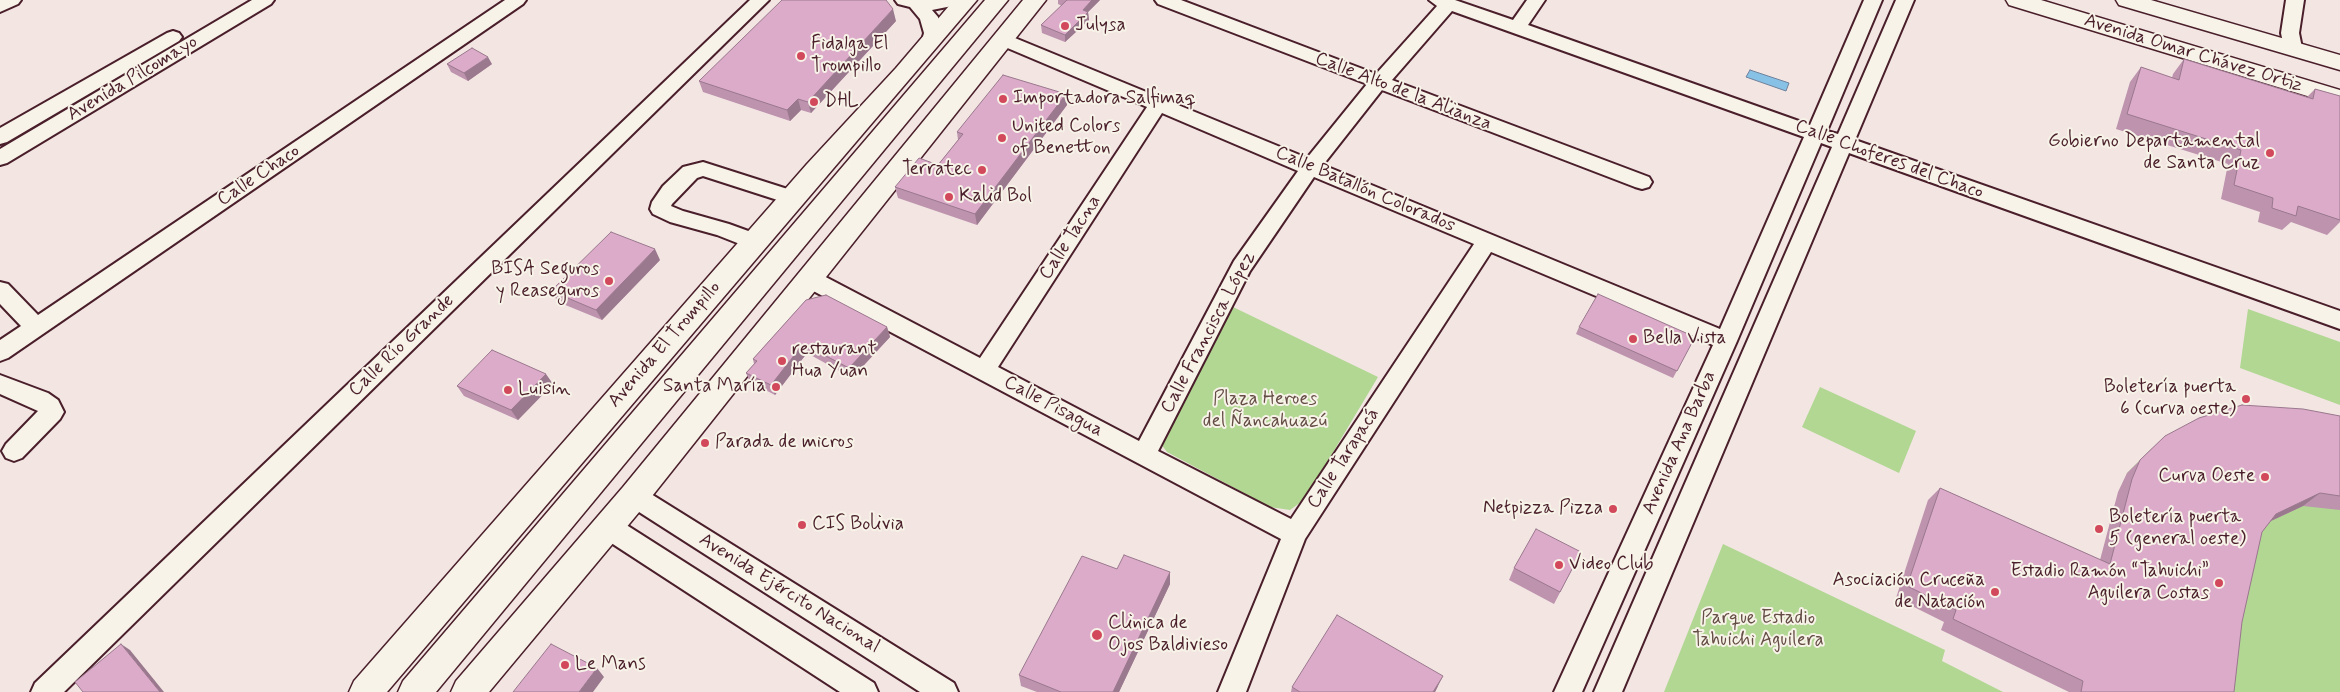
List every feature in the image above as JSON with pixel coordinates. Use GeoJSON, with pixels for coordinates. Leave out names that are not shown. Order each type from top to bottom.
{"type":"FeatureCollection","features":[{"type":"Feature","properties":{"kind":"main road","name":"Avenida El Trompillo"},"geometry":{"type":"LineString","coordinates":[[368,688],[966,0]]}},
{"type":"Feature","properties":{"kind":"main road","name":"Avenida El Trompillo"},"geometry":{"type":"LineString","coordinates":[[415,692],[997,0]]}},
{"type":"Feature","properties":{"kind":"main road"},"geometry":{"type":"LineString","coordinates":[[928,80],[1034,0]]}},
{"type":"Feature","properties":{"kind":"main road"},"geometry":{"type":"LineString","coordinates":[[468,692],[634,496],[1004,40],[1034,0]]}},
{"type":"Feature","properties":{"kind":"main road","name":"Avenida Omar Chávez Ortiz"},"geometry":{"type":"LineString","coordinates":[[2127,0],[2340,63]]}},
{"type":"Feature","properties":{"kind":"main road","name":"Avenida Omar Chávez Ortiz"},"geometry":{"type":"LineString","coordinates":[[2027,2],[2340,98]]}},
{"type":"Feature","properties":{"kind":"street"},"geometry":{"type":"LineString","coordinates":[[0,6],[12,0]]}},
{"type":"Feature","properties":{"kind":"street","name":"Avenida Pilcomayo"},"geometry":{"type":"LineString","coordinates":[[0,138],[236,0]]}},
{"type":"Feature","properties":{"kind":"street","name":"Avenida Pilcomayo"},"geometry":{"type":"LineString","coordinates":[[0,158],[265,0]]}},
{"type":"Feature","properties":{"kind":"street","name":"Calle Chaco"},"geometry":{"type":"LineString","coordinates":[[0,352],[517,0]]}},
{"type":"Feature","properties":{"kind":"street","name":"Calle Río Grande"},"geometry":{"type":"LineString","coordinates":[[45,692],[760,0]]}},
{"type":"Feature","properties":{"kind":"street"},"geometry":{"type":"LineString","coordinates":[[910,2],[941,4],[956,0]]}},
{"type":"Feature","properties":{"kind":"street","name":"Calle Alto de la Alianza"},"geometry":{"type":"LineString","coordinates":[[1164,0],[1642,182]]}},
{"type":"Feature","properties":{"kind":"street"},"geometry":{"type":"LineString","coordinates":[[1517,28],[1536,0]]}},
{"type":"Feature","properties":{"kind":"street","name":"Avenida Ana Barba"},"geometry":{"type":"LineString","coordinates":[[1568,692],[1722,350],[1873,0]]}},
{"type":"Feature","properties":{"kind":"street","name":"Avenida Ana Barba"},"geometry":{"type":"LineString","coordinates":[[1608,692],[1905,0]]}},
{"type":"Feature","properties":{"kind":"street"},"geometry":{"type":"LineString","coordinates":[[2293,48],[2290,33],[2295,0]]}},
{"type":"Feature","properties":{"kind":"street"},"geometry":{"type":"LineString","coordinates":[[910,2],[929,17],[933,33],[931,41]]}},
{"type":"Feature","properties":{"kind":"street","name":"Calle Francisca López"},"geometry":{"type":"LineString","coordinates":[[1144,455],[1242,267],[1311,167],[1443,2]]}},
{"type":"Feature","properties":{"kind":"street","name":"Calle Choferes del Chaco"},"geometry":{"type":"LineString","coordinates":[[1443,2],[2340,320]]}},
{"type":"Feature","properties":{"kind":"street","name":"Calle Batallón Colorados"},"geometry":{"type":"LineString","coordinates":[[1004,40],[1487,241],[1722,350],[1746,371]]}},
{"type":"Feature","properties":{"kind":"street","name":"Calle Tacna"},"geometry":{"type":"LineString","coordinates":[[984,370],[1158,105]]}},
{"type":"Feature","properties":{"kind":"street"},"geometry":{"type":"LineString","coordinates":[[755,242],[722,229],[677,218],[660,209],[662,202],[670,191],[690,172],[704,169],[793,198]]}},
{"type":"Feature","properties":{"kind":"street","name":"Calle Tarapacá"},"geometry":{"type":"LineString","coordinates":[[1232,692],[1295,534],[1487,241]]}},
{"type":"Feature","properties":{"kind":"street","name":"Calle Pisagua"},"geometry":{"type":"LineString","coordinates":[[810,279],[1295,534]]}},
{"type":"Feature","properties":{"kind":"street"},"geometry":{"type":"LineString","coordinates":[[0,290],[24,317],[38,326]]}},
{"type":"Feature","properties":{"kind":"street"},"geometry":{"type":"LineString","coordinates":[[0,384],[40,400],[50,406],[52,412],[14,451]]}},
{"type":"Feature","properties":{"kind":"street","name":"Avenida Ejército Nacional"},"geometry":{"type":"LineString","coordinates":[[634,496],[944,692]]}},
{"type":"Feature","properties":{"kind":"street"},"geometry":{"type":"LineString","coordinates":[[608,527],[864,692]]}},
{"type":"Feature","properties":{"kind":"street"},"geometry":{"type":"LineString","coordinates":[[1627,560],[1657,575]]}},
{"type":"Feature","properties":{"kind":"green space","name":"Plaza Heroes del Ñancahuazú"},"geometry":{"type":"Polygon","coordinates":[[[1233,307],[1378,377],[1305,499],[1290,510],[1270,507],[1167,452],[1161,444],[1161,434],[1233,307]]]}},
{"type":"Feature","properties":{"kind":"green space"},"geometry":{"type":"Polygon","coordinates":[[[2248,309],[2340,342],[2340,405],[2240,368],[2248,309]]]}},
{"type":"Feature","properties":{"kind":"green space"},"geometry":{"type":"Polygon","coordinates":[[[1820,387],[1916,431],[1899,473],[1802,427],[1820,387]]]}},
{"type":"Feature","properties":{"kind":"green space","name":"Estadio Ramón “Tahuichi” Aguilera Costas"},"geometry":{"type":"Polygon","coordinates":[[[2185,430],[2340,431],[2340,692],[2069,692],[2127,473],[2151,449],[2185,430]]]}},
{"type":"Feature","properties":{"kind":"green space","name":"Parque Estadio Tahuichi Aguilera"},"geometry":{"type":"Polygon","coordinates":[[[1723,544],[1945,650],[1942,661],[2003,692],[1664,692],[1723,544]]]}},
{"type":"Feature","properties":{"kind":"water"},"geometry":{"type":"Polygon","coordinates":[[[1750,70],[1789,83],[1786,91],[1746,77],[1750,70]]]}},
{"type":"Feature","properties":{"kind":"building","name":"Fidalga El Trompillo"},"geometry":{"type":"Polygon","coordinates":[[[782,0],[886,0],[893,9],[808,102],[798,99],[787,110],[699,81],[782,0]]]}},
{"type":"Feature","properties":{"kind":"building"},"geometry":{"type":"Polygon","coordinates":[[[1067,0],[1092,0],[1083,10],[1088,12],[1065,35],[1041,25],[1067,0]]]}},
{"type":"Feature","properties":{"kind":"building"},"geometry":{"type":"Polygon","coordinates":[[[472,48],[488,57],[464,73],[447,64],[472,48]]]}},
{"type":"Feature","properties":{"kind":"building","name":"Gobierno Departamental de Santa Cruz"},"geometry":{"type":"Polygon","coordinates":[[[2184,59],[2313,99],[2315,89],[2340,96],[2340,220],[2298,206],[2296,216],[2272,208],[2273,198],[2234,185],[2241,150],[2127,114],[2141,67],[2179,80],[2184,59]]]}},
{"type":"Feature","properties":{"kind":"building"},"geometry":{"type":"Polygon","coordinates":[[[1003,75],[1066,94],[975,214],[895,187],[919,158],[938,165],[963,134],[957,132],[1003,75]]]}},
{"type":"Feature","properties":{"kind":"building","name":"BISA Seguros y Reaseguros"},"geometry":{"type":"Polygon","coordinates":[[[611,232],[655,249],[596,310],[551,291],[611,232]]]}},
{"type":"Feature","properties":{"kind":"building","name":"Bella Vista"},"geometry":{"type":"Polygon","coordinates":[[[1598,294],[1695,337],[1677,371],[1579,327],[1598,294]]]}},
{"type":"Feature","properties":{"kind":"building"},"geometry":{"type":"Polygon","coordinates":[[[826,295],[887,327],[849,368],[803,344],[771,385],[746,373],[757,361],[753,359],[806,300],[826,295]]]}},
{"type":"Feature","properties":{"kind":"building","name":"Luisin"},"geometry":{"type":"Polygon","coordinates":[[[492,350],[546,374],[511,410],[457,386],[492,350]]]}},
{"type":"Feature","properties":{"kind":"building","name":"Estadio Ramón “Tahuichi” Aguilera Costas"},"geometry":{"type":"Polygon","coordinates":[[[2242,405],[2303,409],[2340,416],[2340,496],[2320,493],[2276,514],[2262,532],[2242,622],[2234,692],[2081,692],[2083,681],[1953,619],[1956,610],[1907,586],[1940,488],[2110,564],[2132,479],[2140,460],[2165,436],[2199,418],[2242,405]]]}},
{"type":"Feature","properties":{"kind":"building"},"geometry":{"type":"Polygon","coordinates":[[[1536,529],[1581,552],[1560,592],[1514,568],[1536,529]]]}},
{"type":"Feature","properties":{"kind":"building","name":"Clinica de Ojos Baldivieso"},"geometry":{"type":"Polygon","coordinates":[[[1124,555],[1170,572],[1113,692],[1061,692],[1019,675],[1082,556],[1117,569],[1124,555]]]}},
{"type":"Feature","properties":{"kind":"building"},"geometry":{"type":"Polygon","coordinates":[[[1337,615],[1443,676],[1433,692],[1300,692],[1292,687],[1337,615]]]}},
{"type":"Feature","properties":{"kind":"building"},"geometry":{"type":"Polygon","coordinates":[[[121,644],[160,692],[83,692],[75,682],[121,644]]]}},
{"type":"Feature","properties":{"kind":"building","name":"Le Mans"},"geometry":{"type":"Polygon","coordinates":[[[551,644],[597,668],[579,692],[513,692],[551,644]]]}},
{"type":"Feature","properties":{"kind":"place","name":"Julysa"},"geometry":{"type":"Point","coordinates":[1065,26]}},
{"type":"Feature","properties":{"kind":"place","name":"Fidalga El Trompillo"},"geometry":{"type":"Point","coordinates":[801,56]}},
{"type":"Feature","properties":{"kind":"place","name":"Importadora Salfimaq"},"geometry":{"type":"Point","coordinates":[1003,99]}},
{"type":"Feature","properties":{"kind":"place","name":"DHL"},"geometry":{"type":"Point","coordinates":[814,102]}},
{"type":"Feature","properties":{"kind":"place","name":"United Colors of Benetton"},"geometry":{"type":"Point","coordinates":[1002,138]}},
{"type":"Feature","properties":{"kind":"place","name":"Gobierno Departamental de Santa Cruz"},"geometry":{"type":"Point","coordinates":[2270,153]}},
{"type":"Feature","properties":{"kind":"place","name":"Terratec"},"geometry":{"type":"Point","coordinates":[982,170]}},
{"type":"Feature","properties":{"kind":"place","name":"Kalid Bol"},"geometry":{"type":"Point","coordinates":[949,197]}},
{"type":"Feature","properties":{"kind":"place","name":"BISA Seguros y Reaseguros"},"geometry":{"type":"Point","coordinates":[609,281]}},
{"type":"Feature","properties":{"kind":"place","name":"Bella Vista"},"geometry":{"type":"Point","coordinates":[1633,339]}},
{"type":"Feature","properties":{"kind":"place","name":"restaurant Hua Yuan"},"geometry":{"type":"Point","coordinates":[782,361]}},
{"type":"Feature","properties":{"kind":"place","name":"Santa María"},"geometry":{"type":"Point","coordinates":[776,387]}},
{"type":"Feature","properties":{"kind":"place","name":"Luisin"},"geometry":{"type":"Point","coordinates":[508,390]}},
{"type":"Feature","properties":{"kind":"place","name":"Boletería puerta 6 (curva oeste)"},"geometry":{"type":"Point","coordinates":[2246,399]}},
{"type":"Feature","properties":{"kind":"place","name":"Parada de micros"},"geometry":{"type":"Point","coordinates":[705,443]}},
{"type":"Feature","properties":{"kind":"place","name":"Curva Oeste"},"geometry":{"type":"Point","coordinates":[2265,477]}},
{"type":"Feature","properties":{"kind":"place","name":"Netpizza Pizza"},"geometry":{"type":"Point","coordinates":[1613,509]}},
{"type":"Feature","properties":{"kind":"place","name":"CIS Bolivia"},"geometry":{"type":"Point","coordinates":[802,525]}},
{"type":"Feature","properties":{"kind":"place","name":"Boletería puerta 5 (general oeste)"},"geometry":{"type":"Point","coordinates":[2099,529]}},
{"type":"Feature","properties":{"kind":"place","name":"Video Club"},"geometry":{"type":"Point","coordinates":[1559,565]}},
{"type":"Feature","properties":{"kind":"place","name":"Estadio Ramón “Tahuichi” Aguilera Costas"},"geometry":{"type":"Point","coordinates":[2219,583]}},
{"type":"Feature","properties":{"kind":"place","name":"Asociación Cruceña de Natación"},"geometry":{"type":"Point","coordinates":[1995,592]}},
{"type":"Feature","properties":{"kind":"place","name":"Clinica de Ojos Baldivieso"},"geometry":{"type":"Point","coordinates":[1097,635]}},
{"type":"Feature","properties":{"kind":"place","name":"Le Mans"},"geometry":{"type":"Point","coordinates":[565,665]}}]}
